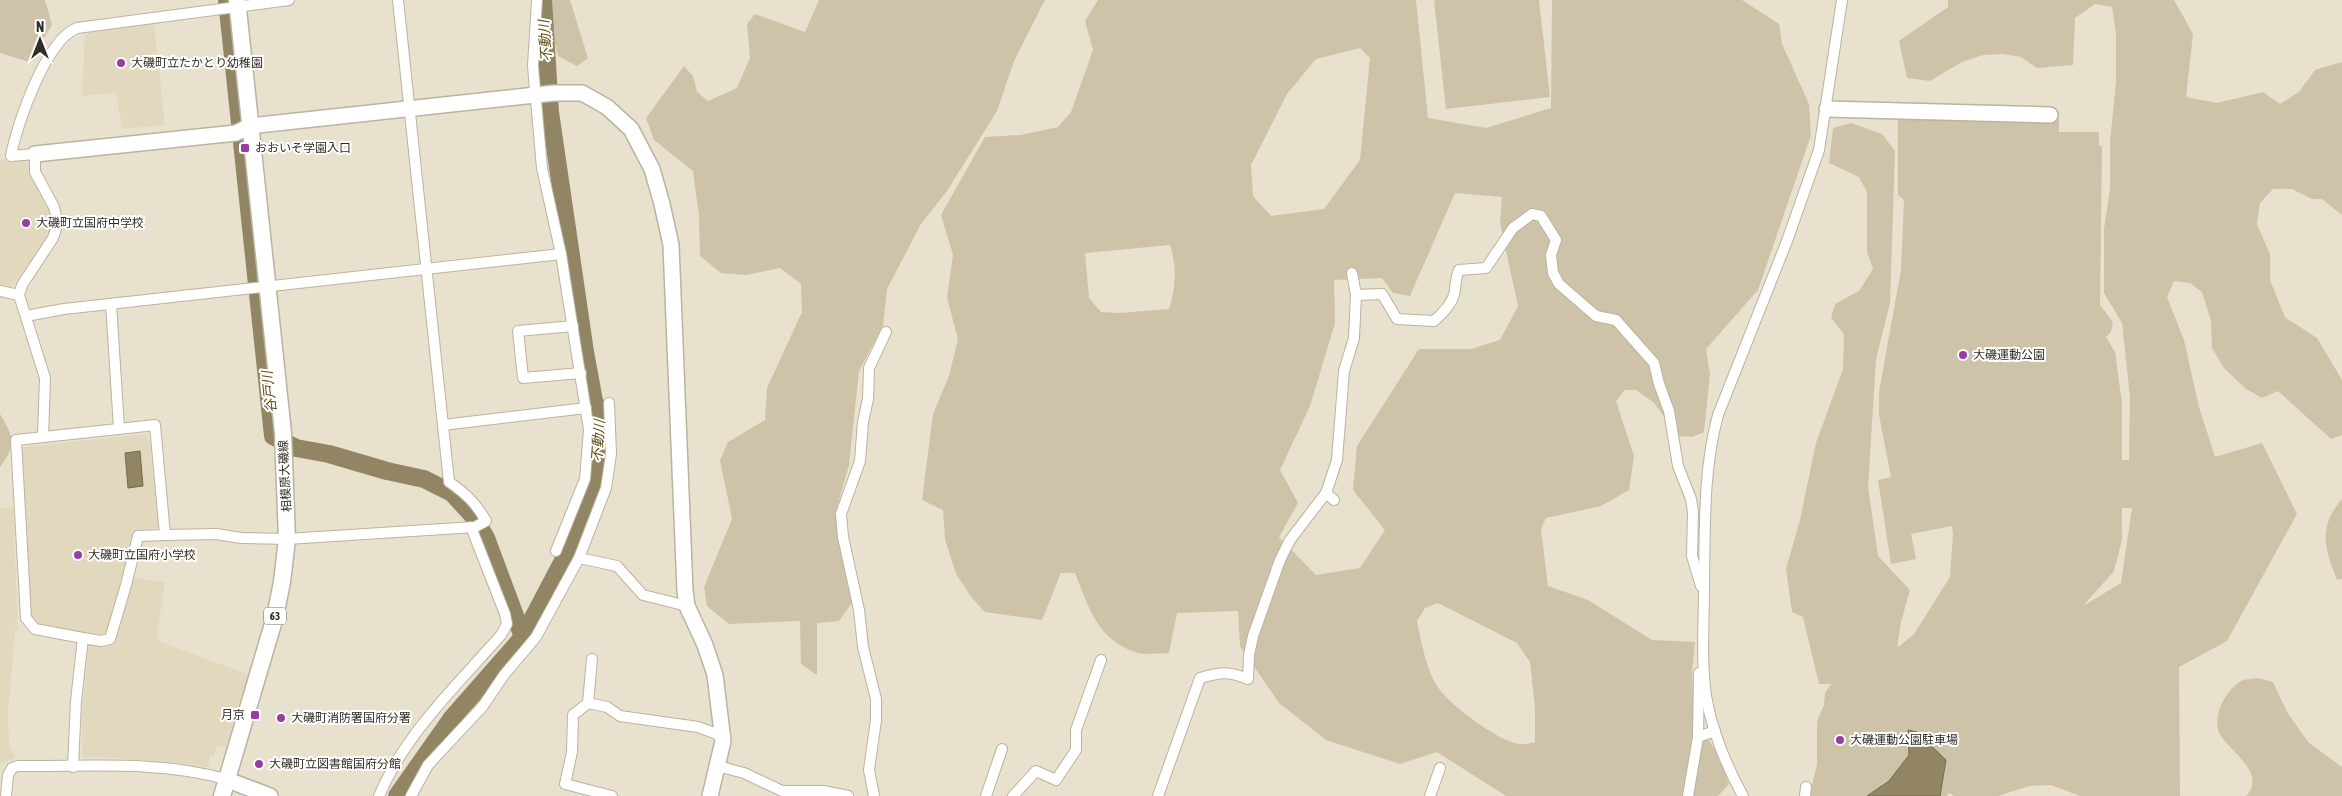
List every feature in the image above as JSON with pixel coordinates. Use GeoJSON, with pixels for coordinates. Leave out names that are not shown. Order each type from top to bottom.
{"type":"FeatureCollection","features":[{"type":"Feature","properties":{"kind":"main road","name":"相模原大磯線"},"geometry":{"type":"LineString","coordinates":[[222,796],[225,780],[275,617],[282,582],[287,539],[283,440],[262,287],[244,129],[233,5]]}},
{"type":"Feature","properties":{"kind":"street"},"geometry":{"type":"LineString","coordinates":[[290,0],[233,5],[77,28],[67,32],[40,74],[26,102],[11,156],[554,93],[582,92],[607,107],[631,129],[652,169],[671,245],[687,606],[705,645],[715,675],[723,741],[710,796]]}},
{"type":"Feature","properties":{"kind":"street"},"geometry":{"type":"LineString","coordinates":[[165,535],[155,425],[16,440],[26,618],[35,629],[83,638],[101,641],[110,639],[138,536],[216,534],[241,538],[287,539],[473,527],[486,521],[471,499],[449,482],[398,0]]}},
{"type":"Feature","properties":{"kind":"street"},"geometry":{"type":"LineString","coordinates":[[536,0],[533,66],[542,168],[561,254],[589,430],[585,479],[556,551]]}},
{"type":"Feature","properties":{"kind":"street"},"geometry":{"type":"LineString","coordinates":[[1743,796],[1727,768],[1715,731],[1706,698],[1702,663],[1710,442],[1718,415],[1787,241],[1819,150],[1827,108],[1842,0]]}},
{"type":"Feature","properties":{"kind":"street"},"geometry":{"type":"LineString","coordinates":[[1827,108],[2050,115]]}},
{"type":"Feature","properties":{"kind":"street"},"geometry":{"type":"LineString","coordinates":[[34,154],[35,172],[54,207],[56,216],[56,229],[53,238],[22,284],[19,295],[45,378],[43,437]]}},
{"type":"Feature","properties":{"kind":"street"},"geometry":{"type":"LineString","coordinates":[[1356,295],[1382,294],[1397,318],[1434,321],[1445,311],[1454,295],[1455,278],[1459,270],[1486,268],[1513,228],[1532,214],[1541,216],[1556,240],[1551,255],[1553,273],[1559,284],[1596,316],[1616,320],[1654,363],[1669,411],[1678,466],[1691,499],[1693,512],[1692,556],[1704,600]]}},
{"type":"Feature","properties":{"kind":"street"},"geometry":{"type":"LineString","coordinates":[[26,316],[64,308],[561,254]]}},
{"type":"Feature","properties":{"kind":"street"},"geometry":{"type":"LineString","coordinates":[[1158,796],[1200,678],[1221,672],[1233,673],[1248,679],[1249,655],[1253,636],[1280,560],[1290,540],[1330,497],[1337,460],[1344,370],[1354,338],[1356,295],[1352,273]]}},
{"type":"Feature","properties":{"kind":"street"},"geometry":{"type":"LineString","coordinates":[[0,291],[19,295]]}},
{"type":"Feature","properties":{"kind":"street"},"geometry":{"type":"LineString","coordinates":[[111,304],[119,428]]}},
{"type":"Feature","properties":{"kind":"street"},"geometry":{"type":"LineString","coordinates":[[573,326],[518,331],[523,378],[580,373]]}},
{"type":"Feature","properties":{"kind":"street"},"geometry":{"type":"LineString","coordinates":[[874,796],[869,770],[876,720],[876,699],[863,647],[859,610],[843,536],[842,514],[860,461],[863,422],[868,398],[869,368],[886,332]]}},
{"type":"Feature","properties":{"kind":"street"},"geometry":{"type":"LineString","coordinates":[[412,796],[428,765],[483,706],[504,675],[536,637],[579,558],[606,488],[611,454],[609,403]]}},
{"type":"Feature","properties":{"kind":"street"},"geometry":{"type":"LineString","coordinates":[[443,425],[586,408]]}},
{"type":"Feature","properties":{"kind":"street"},"geometry":{"type":"LineString","coordinates":[[379,796],[391,769],[412,740],[501,635],[507,624],[473,527]]}},
{"type":"Feature","properties":{"kind":"street"},"geometry":{"type":"LineString","coordinates":[[579,558],[617,566],[643,595],[687,606]]}},
{"type":"Feature","properties":{"kind":"street"},"geometry":{"type":"LineString","coordinates":[[73,767],[76,701],[83,638]]}},
{"type":"Feature","properties":{"kind":"street"},"geometry":{"type":"LineString","coordinates":[[592,658],[588,703],[573,715],[572,752],[565,784],[612,796]]}},
{"type":"Feature","properties":{"kind":"street"},"geometry":{"type":"LineString","coordinates":[[1014,796],[1036,772],[1056,780],[1076,750],[1076,730],[1101,660]]}},
{"type":"Feature","properties":{"kind":"street"},"geometry":{"type":"LineString","coordinates":[[1688,796],[1698,737],[1698,674],[1702,663]]}},
{"type":"Feature","properties":{"kind":"street"},"geometry":{"type":"LineString","coordinates":[[588,703],[607,707],[620,716],[698,727],[717,734],[723,741]]}},
{"type":"Feature","properties":{"kind":"street"},"geometry":{"type":"LineString","coordinates":[[1698,737],[1715,731]]}},
{"type":"Feature","properties":{"kind":"street"},"geometry":{"type":"LineString","coordinates":[[986,796],[1002,749]]}},
{"type":"Feature","properties":{"kind":"street"},"geometry":{"type":"LineString","coordinates":[[6,796],[8,775],[12,768],[18,766],[182,770],[225,780],[270,796]]}},
{"type":"Feature","properties":{"kind":"street"},"geometry":{"type":"LineString","coordinates":[[717,766],[744,773],[783,793],[805,794],[823,791],[848,796]]}},
{"type":"Feature","properties":{"kind":"street"},"geometry":{"type":"LineString","coordinates":[[1430,796],[1440,768]]}},
{"type":"Feature","properties":{"kind":"shaded area"},"geometry":{"type":"Polygon","coordinates":[[[0,0],[45,0],[52,25],[29,62],[0,53],[0,0]]]}},
{"type":"Feature","properties":{"kind":"shaded area"},"geometry":{"type":"Polygon","coordinates":[[[552,0],[570,0],[588,58],[577,66],[558,56],[549,18],[552,0]]]}},
{"type":"Feature","properties":{"kind":"shaded area"},"geometry":{"type":"Polygon","coordinates":[[[819,0],[1045,0],[1014,61],[997,111],[947,191],[921,224],[887,289],[883,325],[859,371],[849,465],[835,514],[861,590],[839,621],[817,623],[817,675],[801,664],[800,621],[729,624],[707,606],[704,587],[732,519],[720,460],[728,442],[765,420],[767,388],[802,312],[801,284],[780,268],[746,275],[721,273],[700,256],[699,216],[693,171],[654,140],[646,118],[684,66],[693,76],[697,92],[708,101],[737,88],[750,58],[747,24],[755,14],[805,32],[819,0]]]}},
{"type":"Feature","properties":{"kind":"shaded area"},"geometry":{"type":"Polygon","coordinates":[[[1098,0],[1416,0],[1428,118],[1486,128],[1551,108],[1552,0],[1742,0],[1779,24],[1782,44],[1809,104],[1811,135],[1758,290],[1706,349],[1710,374],[1704,432],[1692,437],[1679,436],[1653,402],[1636,390],[1625,390],[1616,401],[1634,456],[1629,490],[1601,506],[1546,518],[1541,529],[1548,586],[1588,600],[1652,640],[1695,642],[1692,672],[1694,717],[1717,753],[1729,784],[1718,796],[1506,796],[1437,752],[1400,764],[1326,740],[1279,703],[1240,646],[1238,611],[1177,613],[1169,653],[1145,654],[1124,648],[1104,632],[1085,599],[1075,573],[1061,573],[1042,620],[985,612],[972,598],[956,574],[945,539],[943,510],[922,500],[933,414],[949,376],[958,339],[947,298],[953,255],[941,215],[985,137],[1020,135],[1058,127],[1071,112],[1093,50],[1085,21],[1098,0]],[[1360,48],[1316,59],[1287,94],[1251,165],[1253,196],[1271,216],[1324,209],[1360,160],[1370,58],[1360,48]],[[1455,193],[1410,296],[1393,293],[1382,278],[1334,280],[1335,323],[1310,406],[1280,470],[1298,503],[1279,537],[1316,575],[1360,568],[1385,530],[1353,490],[1357,446],[1419,349],[1471,349],[1500,340],[1518,306],[1500,223],[1502,197],[1455,193]],[[1170,245],[1085,253],[1089,298],[1101,312],[1119,313],[1169,309],[1175,277],[1170,245]],[[1438,603],[1425,608],[1417,621],[1431,675],[1440,690],[1465,714],[1500,737],[1519,744],[1535,742],[1535,707],[1530,662],[1517,643],[1438,603]]]}},
{"type":"Feature","properties":{"kind":"shaded area"},"geometry":{"type":"Polygon","coordinates":[[[1434,0],[1539,0],[1550,97],[1446,109],[1434,0]]]}},
{"type":"Feature","properties":{"kind":"shaded area"},"geometry":{"type":"Polygon","coordinates":[[[1948,0],[2174,0],[2193,34],[2186,97],[2217,103],[2263,92],[2280,104],[2299,92],[2315,70],[2342,62],[2342,215],[2322,199],[2312,199],[2292,189],[2273,189],[2260,203],[2257,224],[2270,254],[2270,280],[2285,317],[2317,338],[2342,380],[2342,435],[2331,439],[2278,391],[2262,398],[2246,389],[2224,368],[2212,348],[2211,321],[2202,292],[2190,283],[2174,281],[2167,297],[2184,340],[2199,407],[2215,457],[2262,443],[2297,514],[2227,641],[2179,667],[2180,796],[2080,796],[2051,785],[2029,786],[1998,796],[1954,796],[1949,793],[1947,796],[1809,796],[1817,765],[1817,721],[1824,705],[1825,693],[1831,684],[1819,684],[1803,617],[1792,612],[1786,569],[1800,520],[1816,443],[1843,369],[1844,334],[1831,318],[1835,304],[1859,291],[1873,269],[1867,252],[1867,192],[1859,177],[1829,163],[1833,128],[1851,123],[1882,134],[1895,151],[1890,303],[1876,359],[1868,487],[1878,556],[1910,590],[1901,622],[1897,648],[1914,634],[1950,577],[1953,534],[1952,526],[1911,534],[1916,559],[1891,564],[1878,480],[1891,477],[1879,415],[1879,392],[1901,270],[1904,200],[1898,195],[1898,116],[2059,119],[2059,132],[2099,132],[2099,146],[2102,146],[2100,305],[2113,322],[2111,332],[2106,337],[2115,352],[2122,403],[2122,460],[2129,460],[2130,397],[2122,323],[2104,293],[2104,229],[2110,188],[2110,142],[2116,82],[2116,34],[2112,7],[2095,4],[2075,18],[2073,65],[2037,68],[2021,57],[2003,54],[1983,55],[1962,62],[1930,81],[1907,78],[1899,41],[1948,7],[1948,0]],[[2122,508],[2122,540],[2114,571],[2083,606],[2121,583],[2132,508],[2122,508]]]}},
{"type":"Feature","properties":{"kind":"shaded area","name":"大磯町立たかとり幼稚園"},"geometry":{"type":"Polygon","coordinates":[[[154,24],[165,125],[122,129],[116,93],[82,96],[85,33],[154,24]]]}},
{"type":"Feature","properties":{"kind":"shaded area","name":"大磯町立国府中学校"},"geometry":{"type":"Polygon","coordinates":[[[27,157],[30,176],[49,204],[53,217],[52,228],[47,241],[9,290],[0,288],[0,160],[27,157]]]}},
{"type":"Feature","properties":{"kind":"shaded area"},"geometry":{"type":"Polygon","coordinates":[[[0,414],[10,435],[11,447],[0,467],[0,414]]]}},
{"type":"Feature","properties":{"kind":"shaded area","name":"大磯町立国府小学校"},"geometry":{"type":"Polygon","coordinates":[[[145,434],[150,441],[158,528],[135,530],[125,580],[107,632],[98,636],[39,624],[31,616],[27,584],[20,452],[24,447],[145,434]]]}},
{"type":"Feature","properties":{"kind":"shaded area"},"geometry":{"type":"Polygon","coordinates":[[[140,451],[143,486],[128,488],[125,453],[140,451]]]}},
{"type":"Feature","properties":{"kind":"shaded area"},"geometry":{"type":"Polygon","coordinates":[[[2342,499],[2342,579],[2337,580],[2329,558],[2326,528],[2334,509],[2342,499]]]}},
{"type":"Feature","properties":{"kind":"shaded area"},"geometry":{"type":"Polygon","coordinates":[[[13,507],[18,631],[15,631],[8,712],[9,743],[15,758],[0,763],[0,508],[13,507]]]}},
{"type":"Feature","properties":{"kind":"shaded area","name":"大磯町立国府小学校"},"geometry":{"type":"Polygon","coordinates":[[[131,577],[165,582],[157,635],[159,641],[249,675],[226,747],[216,746],[214,756],[210,756],[208,767],[161,761],[99,757],[84,758],[82,756],[82,714],[89,644],[111,643],[131,577]]]}},
{"type":"Feature","properties":{"kind":"shaded area"},"geometry":{"type":"Polygon","coordinates":[[[2258,678],[2273,682],[2287,712],[2308,742],[2342,767],[2342,796],[2246,796],[2251,788],[2250,772],[2221,736],[2217,721],[2222,704],[2231,690],[2243,680],[2258,678]]]}},
{"type":"Feature","properties":{"kind":"shaded area"},"geometry":{"type":"Polygon","coordinates":[[[1908,730],[1917,732],[1946,760],[1940,796],[1867,796],[1889,781],[1909,755],[1908,730]]]}},
{"type":"Feature","properties":{"kind":"waterway","name":"谷戸川"},"geometry":{"type":"LineString","coordinates":[[227,0],[273,436],[296,448],[329,454],[387,471],[424,479],[452,493],[474,517],[486,538],[523,637]]}},
{"type":"Feature","properties":{"kind":"waterway","name":"不動川"},"geometry":{"type":"LineString","coordinates":[[397,796],[452,718],[523,637],[575,538],[595,486],[599,453],[600,412],[594,401],[585,352],[550,112],[543,0]]}},
{"type":"Feature","properties":{"kind":"place","name":"大磯町立たかとり幼稚園"},"geometry":{"type":"Point","coordinates":[121,63]}},
{"type":"Feature","properties":{"kind":"place","name":"おおいそ学園入口"},"geometry":{"type":"Point","coordinates":[245,148]}},
{"type":"Feature","properties":{"kind":"place","name":"大磯町立国府中学校"},"geometry":{"type":"Point","coordinates":[26,223]}},
{"type":"Feature","properties":{"kind":"place","name":"大磯運動公園"},"geometry":{"type":"Point","coordinates":[1963,355]}},
{"type":"Feature","properties":{"kind":"place","name":"大磯町立国府小学校"},"geometry":{"type":"Point","coordinates":[78,555]}},
{"type":"Feature","properties":{"kind":"place","name":"月京"},"geometry":{"type":"Point","coordinates":[255,715]}},
{"type":"Feature","properties":{"kind":"place","name":"大磯町消防署国府分署"},"geometry":{"type":"Point","coordinates":[281,718]}},
{"type":"Feature","properties":{"kind":"place","name":"大磯運動公園駐車場"},"geometry":{"type":"Point","coordinates":[1840,740]}},
{"type":"Feature","properties":{"kind":"place","name":"大磯町立図書館国府分館"},"geometry":{"type":"Point","coordinates":[259,764]}}]}
